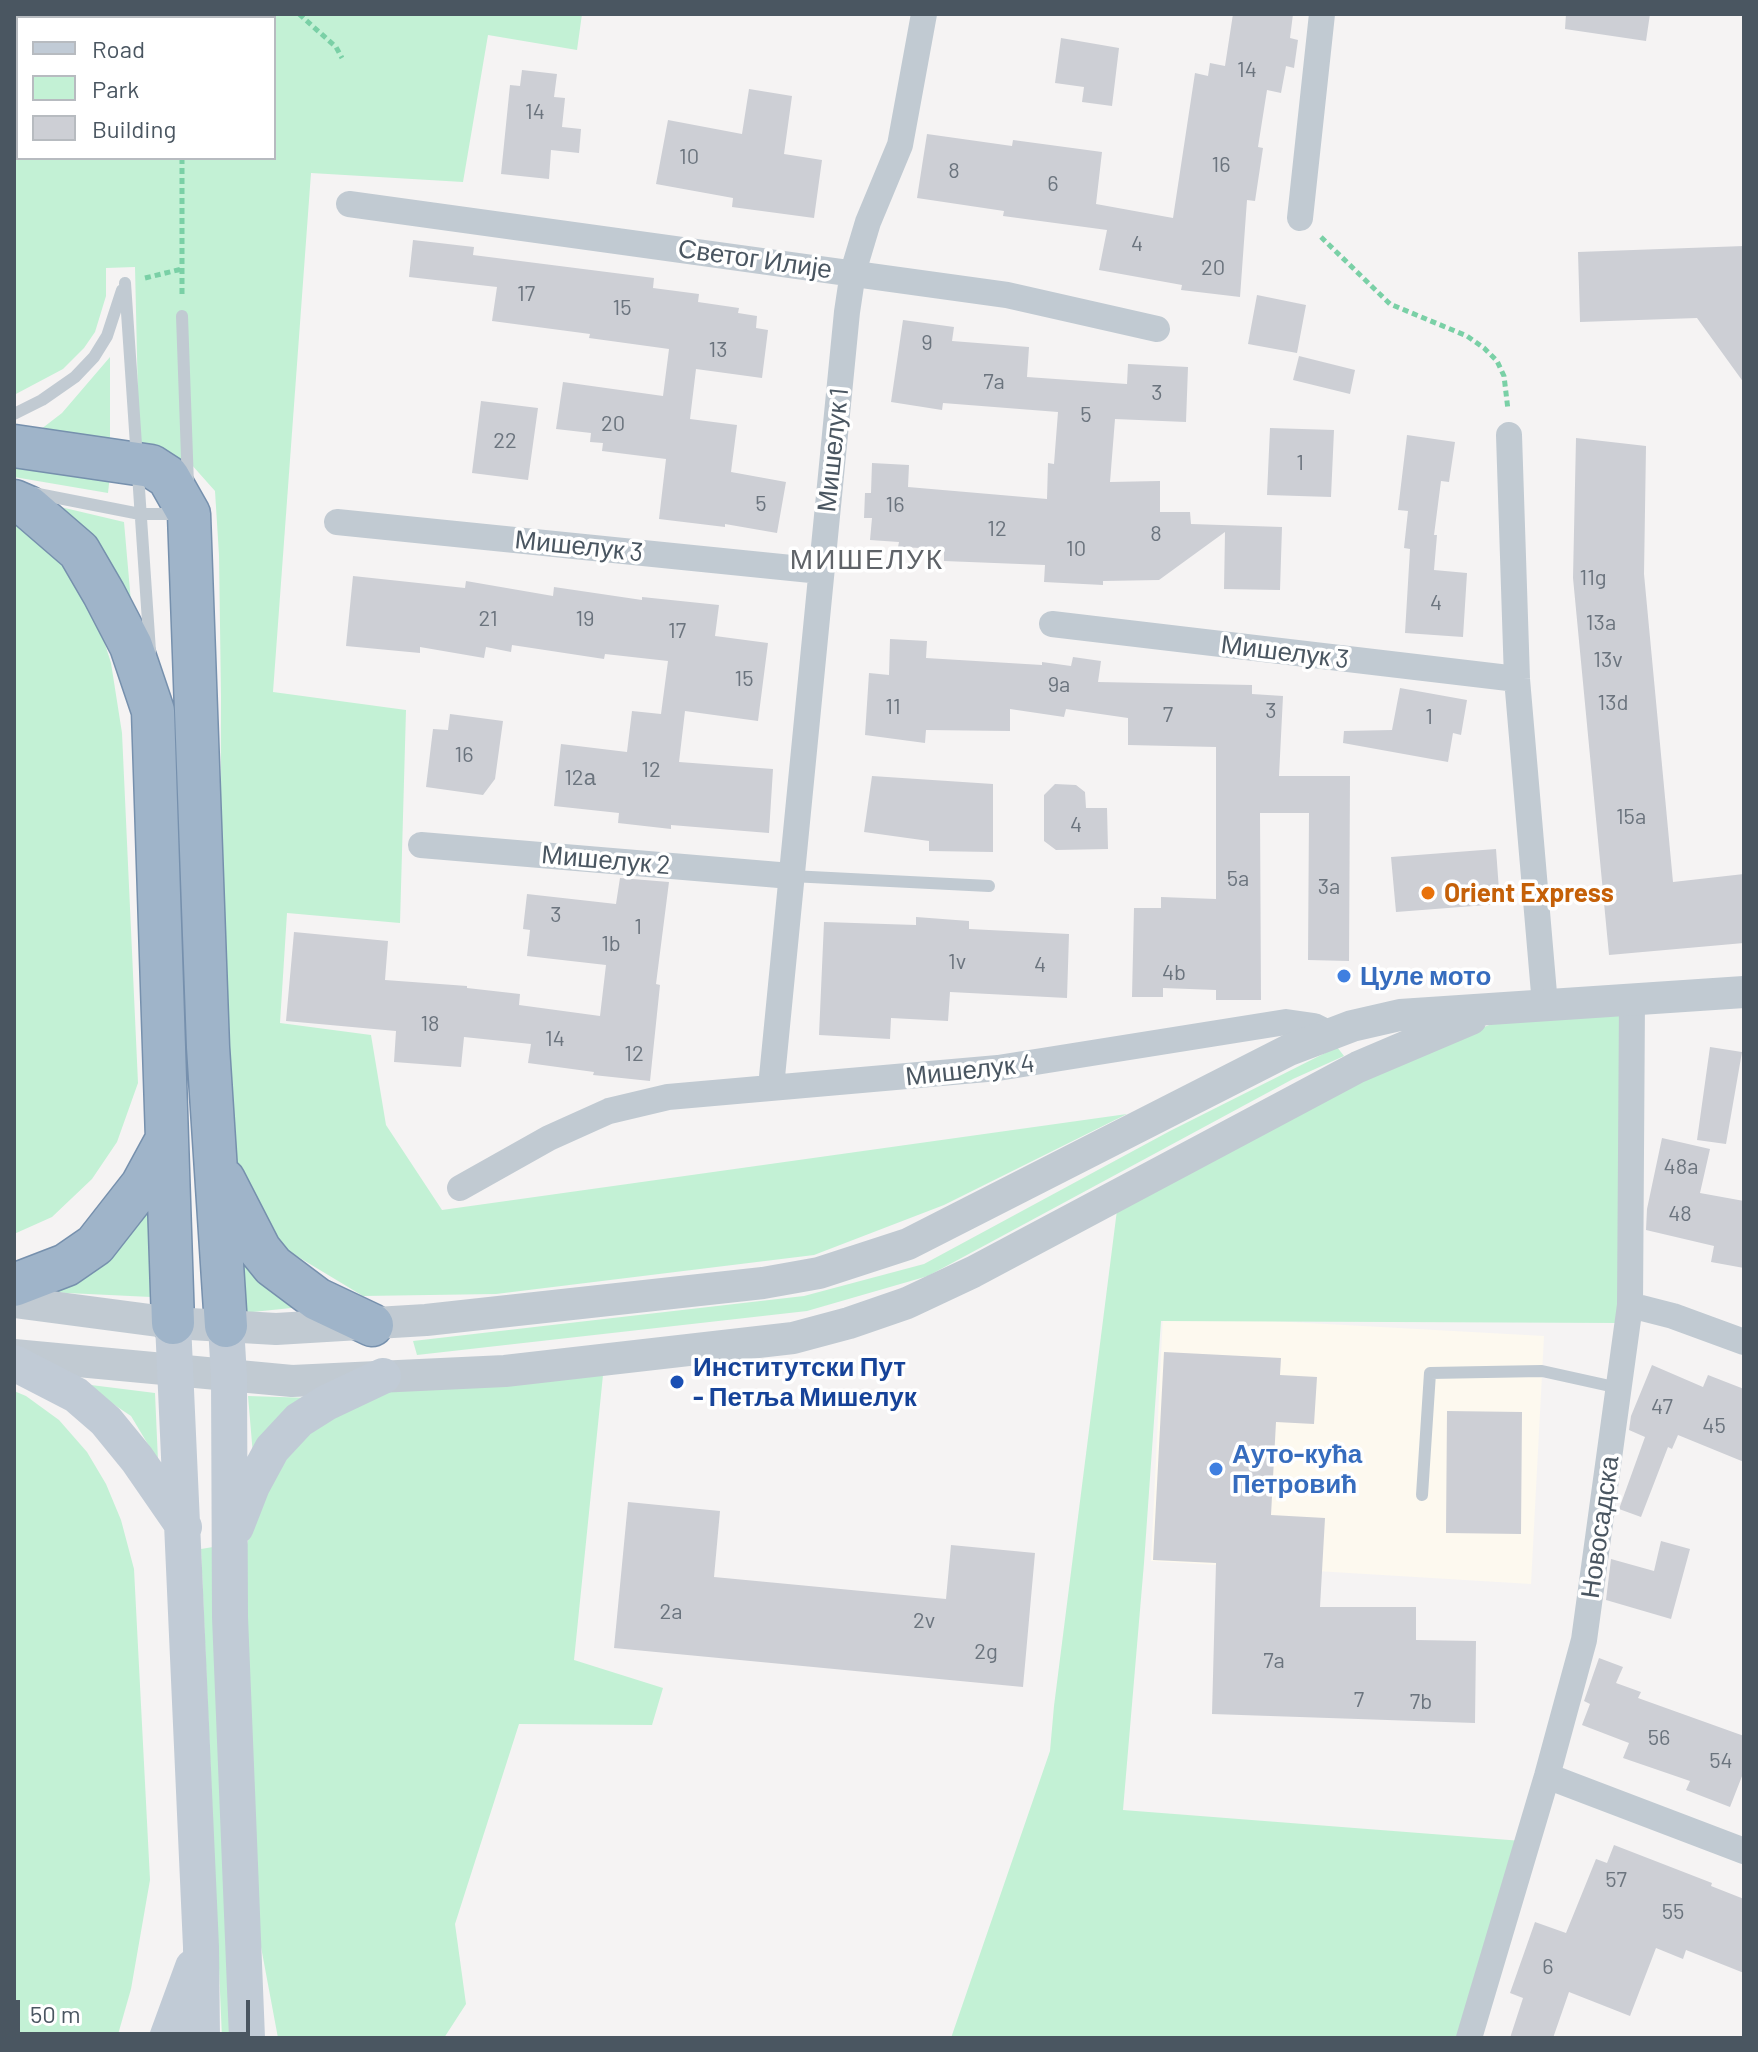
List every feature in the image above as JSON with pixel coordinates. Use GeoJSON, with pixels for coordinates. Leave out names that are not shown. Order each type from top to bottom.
{"type":"FeatureCollection","features":[{"type":"Feature","properties":{"kind":"highway"},"geometry":{"type":"LineString","coordinates":[[14,446],[151,466],[168,477],[189,514],[208,1047],[226,1326]]}},
{"type":"Feature","properties":{"kind":"highway"},"geometry":{"type":"LineString","coordinates":[[14,501],[28,507],[79,551],[131,646],[153,711],[173,1323]]}},
{"type":"Feature","properties":{"kind":"highway"},"geometry":{"type":"LineString","coordinates":[[14,1285],[66,1265],[95,1245],[142,1185],[168,1138]]}},
{"type":"Feature","properties":{"kind":"highway"},"geometry":{"type":"LineString","coordinates":[[214,1156],[233,1201],[260,1250],[273,1266],[317,1299],[372,1325]]}},
{"type":"Feature","properties":{"kind":"main road"},"geometry":{"type":"LineString","coordinates":[[173,1323],[184,1527],[202,2038]]}},
{"type":"Feature","properties":{"kind":"main road"},"geometry":{"type":"LineString","coordinates":[[226,1326],[230,1617],[247,2038]]}},
{"type":"Feature","properties":{"kind":"main road"},"geometry":{"type":"LineString","coordinates":[[14,1363],[76,1395],[106,1421],[137,1459],[184,1527]]}},
{"type":"Feature","properties":{"kind":"main road"},"geometry":{"type":"LineString","coordinates":[[229,1543],[252,1486],[272,1449],[299,1420],[326,1403],[383,1376]]}},
{"type":"Feature","properties":{"kind":"main road"},"geometry":{"type":"LineString","coordinates":[[243,1930],[260,2038]]}},
{"type":"Feature","properties":{"kind":"main road"},"geometry":{"type":"LineString","coordinates":[[167,2038],[201,1947]]}},
{"type":"Feature","properties":{"kind":"street","name":"Мишелук 1"},"geometry":{"type":"LineString","coordinates":[[771,1087],[847,312],[853,272],[868,222],[900,145],[924,14]]}},
{"type":"Feature","properties":{"kind":"street"},"geometry":{"type":"LineString","coordinates":[[1300,218],[1322,14]]}},
{"type":"Feature","properties":{"kind":"street","name":"Светог Илије"},"geometry":{"type":"LineString","coordinates":[[349,204],[1007,295],[1157,329]]}},
{"type":"Feature","properties":{"kind":"street"},"geometry":{"type":"LineString","coordinates":[[1509,435],[1517,679],[1545,1005]]}},
{"type":"Feature","properties":{"kind":"street","name":"Мишелук 3"},"geometry":{"type":"LineString","coordinates":[[337,522],[821,571]]}},
{"type":"Feature","properties":{"kind":"street","name":"Мишелук 3"},"geometry":{"type":"LineString","coordinates":[[1052,624],[1517,679]]}},
{"type":"Feature","properties":{"kind":"street","name":"Мишелук 2"},"geometry":{"type":"LineString","coordinates":[[421,845],[791,876]]}},
{"type":"Feature","properties":{"kind":"street"},"geometry":{"type":"LineString","coordinates":[[14,1302],[173,1323],[276,1329],[372,1325],[763,1283],[819,1273],[908,1244],[1289,1050],[1352,1026],[1400,1015],[1744,992]]}},
{"type":"Feature","properties":{"kind":"street","name":"Новосадска"},"geometry":{"type":"LineString","coordinates":[[1469,2038],[1584,1640],[1630,1305],[1632,1000]]}},
{"type":"Feature","properties":{"kind":"street"},"geometry":{"type":"LineString","coordinates":[[14,1355],[292,1381],[505,1371],[793,1338],[907,1303],[973,1272],[1358,1067],[1492,1010]]}},
{"type":"Feature","properties":{"kind":"street","name":"Мишелук 4"},"geometry":{"type":"LineString","coordinates":[[460,1188],[549,1138],[609,1111],[668,1097],[998,1068],[1286,1022],[1314,1026],[1330,1034]]}},
{"type":"Feature","properties":{"kind":"street"},"geometry":{"type":"LineString","coordinates":[[1630,1305],[1673,1316],[1744,1342]]}},
{"type":"Feature","properties":{"kind":"street"},"geometry":{"type":"LineString","coordinates":[[1547,1776],[1744,1851]]}},
{"type":"Feature","properties":{"kind":"lane"},"geometry":{"type":"LineString","coordinates":[[14,414],[42,400],[75,377],[94,357],[107,336],[125,283],[153,711]]}},
{"type":"Feature","properties":{"kind":"lane"},"geometry":{"type":"LineString","coordinates":[[14,489],[140,514],[189,514],[182,316]]}},
{"type":"Feature","properties":{"kind":"lane"},"geometry":{"type":"LineString","coordinates":[[791,876],[989,886]]}},
{"type":"Feature","properties":{"kind":"lane"},"geometry":{"type":"LineString","coordinates":[[1422,1495],[1430,1373],[1542,1371],[1619,1388]]}},
{"type":"Feature","properties":{"kind":"path"},"geometry":{"type":"LineString","coordinates":[[299,14],[336,47],[342,58]]}},
{"type":"Feature","properties":{"kind":"path"},"geometry":{"type":"LineString","coordinates":[[182,160],[182,316]]}},
{"type":"Feature","properties":{"kind":"path"},"geometry":{"type":"LineString","coordinates":[[1300,218],[1390,304],[1467,336],[1497,361],[1504,376],[1509,435]]}},
{"type":"Feature","properties":{"kind":"shaded area"},"geometry":{"type":"Polygon","coordinates":[[[1163,1315],[1544,1336],[1531,1584],[1151,1561],[1163,1315]]]}},
{"type":"Feature","properties":{"kind":"green space"},"geometry":{"type":"Polygon","coordinates":[[[14,14],[582,14],[577,50],[488,35],[463,182],[311,173],[273,692],[406,710],[400,923],[287,913],[280,1023],[371,1035],[386,1125],[442,1210],[1127,1114],[944,1205],[814,1255],[496,1294],[363,1296],[280,1246],[259,1219],[220,1123],[221,696],[215,491],[191,464],[139,443],[135,267],[106,268],[106,296],[95,332],[63,369],[14,395],[14,14]]]}},
{"type":"Feature","properties":{"kind":"green space"},"geometry":{"type":"Polygon","coordinates":[[[110,357],[110,443],[36,433],[62,413],[110,357]]]}},
{"type":"Feature","properties":{"kind":"green space"},"geometry":{"type":"Polygon","coordinates":[[[14,458],[110,475],[108,493],[14,477],[14,458]]]}},
{"type":"Feature","properties":{"kind":"green space"},"geometry":{"type":"Polygon","coordinates":[[[52,505],[124,522],[133,625],[52,505]]]}},
{"type":"Feature","properties":{"kind":"green space"},"geometry":{"type":"Polygon","coordinates":[[[14,517],[66,559],[93,606],[111,663],[122,733],[138,1083],[117,1142],[92,1179],[52,1217],[14,1234],[14,517]]]}},
{"type":"Feature","properties":{"kind":"green space"},"geometry":{"type":"Polygon","coordinates":[[[1623,1014],[1620,1323],[1161,1321],[1123,1810],[1535,1842],[1477,2038],[951,2038],[1050,1751],[1117,1210],[1365,1073],[1497,1022],[1623,1014]]]}},
{"type":"Feature","properties":{"kind":"green space"},"geometry":{"type":"Polygon","coordinates":[[[1337,1047],[1344,1056],[1293,1079],[928,1276],[807,1311],[417,1355],[413,1341],[804,1296],[924,1264],[1170,1131],[1337,1047]]]}},
{"type":"Feature","properties":{"kind":"green space"},"geometry":{"type":"Polygon","coordinates":[[[153,1201],[151,1297],[46,1292],[110,1259],[153,1201]]]}},
{"type":"Feature","properties":{"kind":"green space"},"geometry":{"type":"Polygon","coordinates":[[[243,1250],[301,1307],[243,1313],[243,1250]]]}},
{"type":"Feature","properties":{"kind":"green space"},"geometry":{"type":"Polygon","coordinates":[[[603,1375],[574,1660],[663,1688],[652,1725],[519,1724],[455,1924],[466,2004],[444,2038],[278,2038],[256,1920],[240,1569],[259,1502],[305,1427],[387,1387],[603,1375]]]}},
{"type":"Feature","properties":{"kind":"green space"},"geometry":{"type":"Polygon","coordinates":[[[83,1384],[155,1393],[158,1461],[131,1416],[83,1384]]]}},
{"type":"Feature","properties":{"kind":"green space"},"geometry":{"type":"Polygon","coordinates":[[[14,1391],[59,1420],[87,1452],[106,1484],[121,1520],[134,1569],[150,1880],[131,1989],[117,2038],[14,2038],[14,1391]]]}},
{"type":"Feature","properties":{"kind":"green space"},"geometry":{"type":"Polygon","coordinates":[[[248,1396],[311,1398],[253,1455],[248,1396]]]}},
{"type":"Feature","properties":{"kind":"green space"},"geometry":{"type":"Polygon","coordinates":[[[213,1547],[235,2038],[222,2038],[201,1549],[213,1547]]]}},
{"type":"Feature","properties":{"kind":"building"},"geometry":{"type":"Polygon","coordinates":[[[1233,14],[1293,14],[1290,38],[1298,40],[1294,68],[1286,66],[1281,93],[1267,90],[1258,147],[1263,148],[1255,201],[1247,200],[1240,297],[1181,290],[1182,285],[1099,270],[1107,230],[1003,216],[1004,211],[917,198],[927,134],[1012,146],[1013,140],[1102,152],[1096,204],[1173,218],[1195,73],[1208,76],[1210,63],[1225,66],[1233,14]]]}},
{"type":"Feature","properties":{"kind":"building"},"geometry":{"type":"Polygon","coordinates":[[[1566,14],[1650,14],[1646,41],[1565,29],[1566,14]]]}},
{"type":"Feature","properties":{"kind":"building"},"geometry":{"type":"Polygon","coordinates":[[[1061,38],[1119,48],[1112,106],[1082,102],[1084,87],[1055,83],[1061,38]]]}},
{"type":"Feature","properties":{"kind":"building"},"geometry":{"type":"Polygon","coordinates":[[[522,70],[557,74],[554,97],[565,98],[562,127],[581,129],[579,153],[551,150],[549,179],[501,174],[510,85],[520,86],[522,70]]]}},
{"type":"Feature","properties":{"kind":"building"},"geometry":{"type":"Polygon","coordinates":[[[749,89],[792,96],[784,154],[822,160],[814,218],[732,207],[733,198],[656,184],[668,120],[742,134],[749,89]]]}},
{"type":"Feature","properties":{"kind":"building"},"geometry":{"type":"Polygon","coordinates":[[[413,240],[474,247],[473,255],[654,278],[653,288],[699,294],[698,302],[739,308],[738,313],[757,316],[756,328],[768,330],[762,378],[696,369],[690,419],[737,425],[731,472],[786,482],[777,533],[725,524],[725,527],[659,519],[666,459],[602,451],[603,443],[590,442],[591,433],[556,429],[563,382],[663,396],[669,349],[589,338],[590,334],[492,321],[497,287],[409,277],[413,240]]]}},
{"type":"Feature","properties":{"kind":"building"},"geometry":{"type":"Polygon","coordinates":[[[1744,246],[1744,383],[1697,318],[1580,322],[1578,252],[1744,246]]]}},
{"type":"Feature","properties":{"kind":"building"},"geometry":{"type":"Polygon","coordinates":[[[1257,295],[1306,305],[1297,353],[1248,344],[1257,295]]]}},
{"type":"Feature","properties":{"kind":"building"},"geometry":{"type":"Polygon","coordinates":[[[903,320],[954,327],[952,341],[1029,347],[1027,377],[1127,384],[1128,364],[1188,367],[1186,422],[1115,419],[1110,482],[1160,481],[1160,512],[1190,512],[1191,524],[1282,527],[1280,590],[1224,589],[1225,532],[1159,580],[1103,581],[1103,585],[1044,582],[1045,565],[944,561],[944,549],[898,547],[899,542],[870,540],[872,518],[864,518],[865,493],[871,493],[872,463],[909,465],[908,487],[1047,499],[1048,463],[1054,464],[1058,412],[943,403],[942,410],[891,402],[903,320]]]}},
{"type":"Feature","properties":{"kind":"building"},"geometry":{"type":"Polygon","coordinates":[[[1299,356],[1355,370],[1350,394],[1293,380],[1299,356]]]}},
{"type":"Feature","properties":{"kind":"building"},"geometry":{"type":"Polygon","coordinates":[[[481,401],[538,408],[528,480],[472,473],[481,401]]]}},
{"type":"Feature","properties":{"kind":"building"},"geometry":{"type":"Polygon","coordinates":[[[1270,428],[1334,430],[1331,497],[1267,495],[1270,428]]]}},
{"type":"Feature","properties":{"kind":"building"},"geometry":{"type":"Polygon","coordinates":[[[1407,435],[1455,442],[1449,482],[1441,481],[1434,535],[1437,535],[1434,570],[1467,573],[1463,637],[1405,633],[1410,549],[1404,548],[1408,511],[1398,510],[1407,435]]]}},
{"type":"Feature","properties":{"kind":"building"},"geometry":{"type":"Polygon","coordinates":[[[1576,438],[1646,446],[1644,574],[1673,882],[1744,874],[1744,943],[1609,955],[1573,578],[1576,438]]]}},
{"type":"Feature","properties":{"kind":"building"},"geometry":{"type":"Polygon","coordinates":[[[353,576],[465,588],[466,581],[553,596],[554,587],[642,600],[642,597],[719,605],[715,636],[768,643],[758,721],[685,711],[679,762],[773,769],[769,833],[671,825],[671,829],[618,823],[619,813],[554,806],[561,744],[627,752],[632,711],[661,714],[668,661],[605,654],[604,659],[512,645],[511,652],[486,647],[484,658],[420,647],[420,653],[346,646],[353,576]]]}},
{"type":"Feature","properties":{"kind":"building"},"geometry":{"type":"Polygon","coordinates":[[[890,639],[927,641],[926,658],[1071,666],[1073,657],[1101,661],[1098,682],[1252,685],[1252,694],[1283,696],[1279,776],[1350,776],[1349,961],[1308,960],[1309,813],[1260,813],[1261,1000],[1216,1000],[1216,990],[1163,988],[1163,997],[1132,997],[1134,908],[1161,908],[1161,897],[1216,899],[1216,747],[1128,745],[1128,718],[1066,709],[1064,717],[1010,709],[1010,731],[926,730],[925,743],[865,735],[869,673],[889,675],[890,639]]]}},
{"type":"Feature","properties":{"kind":"building"},"geometry":{"type":"Polygon","coordinates":[[[1400,688],[1467,700],[1461,735],[1453,733],[1448,762],[1343,743],[1344,731],[1392,730],[1400,688]]]}},
{"type":"Feature","properties":{"kind":"building"},"geometry":{"type":"Polygon","coordinates":[[[450,714],[503,721],[495,779],[483,795],[426,787],[433,729],[448,730],[450,714]]]}},
{"type":"Feature","properties":{"kind":"building"},"geometry":{"type":"Polygon","coordinates":[[[872,776],[993,784],[993,852],[929,851],[929,841],[864,832],[872,776]]]}},
{"type":"Feature","properties":{"kind":"building"},"geometry":{"type":"Polygon","coordinates":[[[1055,784],[1076,785],[1085,792],[1086,808],[1107,808],[1108,849],[1056,850],[1044,841],[1044,795],[1055,784]]]}},
{"type":"Feature","properties":{"kind":"building"},"geometry":{"type":"Polygon","coordinates":[[[1496,849],[1500,904],[1396,912],[1391,857],[1496,849]]]}},
{"type":"Feature","properties":{"kind":"building"},"geometry":{"type":"Polygon","coordinates":[[[620,878],[669,882],[656,984],[660,985],[650,1081],[528,1063],[531,1044],[464,1037],[461,1067],[394,1062],[396,1031],[286,1021],[294,932],[388,941],[385,980],[467,986],[520,994],[519,1005],[600,1016],[606,965],[527,956],[530,930],[523,929],[527,894],[616,904],[620,878]]]}},
{"type":"Feature","properties":{"kind":"building"},"geometry":{"type":"Polygon","coordinates":[[[916,917],[969,921],[969,929],[1069,934],[1067,998],[950,992],[948,1021],[891,1018],[890,1039],[819,1035],[824,922],[916,925],[916,917]]]}},
{"type":"Feature","properties":{"kind":"building"},"geometry":{"type":"Polygon","coordinates":[[[1710,1047],[1742,1052],[1726,1144],[1697,1140],[1710,1047]]]}},
{"type":"Feature","properties":{"kind":"building"},"geometry":{"type":"Polygon","coordinates":[[[1662,1138],[1710,1149],[1700,1193],[1744,1201],[1744,1268],[1711,1262],[1714,1246],[1646,1230],[1647,1209],[1662,1138]]]}},
{"type":"Feature","properties":{"kind":"building"},"geometry":{"type":"Polygon","coordinates":[[[1164,1352],[1281,1358],[1280,1375],[1317,1377],[1314,1424],[1276,1422],[1271,1515],[1325,1518],[1320,1607],[1416,1607],[1416,1640],[1476,1641],[1475,1723],[1212,1714],[1216,1563],[1153,1560],[1164,1352]]]}},
{"type":"Feature","properties":{"kind":"building"},"geometry":{"type":"Polygon","coordinates":[[[1652,1365],[1703,1387],[1708,1375],[1744,1389],[1744,1462],[1678,1435],[1672,1449],[1668,1447],[1641,1517],[1619,1509],[1645,1437],[1629,1430],[1631,1416],[1652,1365]]]}},
{"type":"Feature","properties":{"kind":"building"},"geometry":{"type":"Polygon","coordinates":[[[1447,1411],[1522,1412],[1521,1534],[1446,1533],[1447,1411]]]}},
{"type":"Feature","properties":{"kind":"building"},"geometry":{"type":"Polygon","coordinates":[[[628,1502],[720,1511],[714,1577],[946,1599],[951,1545],[1035,1553],[1023,1687],[614,1648],[628,1502]]]}},
{"type":"Feature","properties":{"kind":"building"},"geometry":{"type":"Polygon","coordinates":[[[1661,1541],[1690,1549],[1671,1619],[1606,1600],[1611,1559],[1654,1571],[1661,1541]]]}},
{"type":"Feature","properties":{"kind":"building"},"geometry":{"type":"Polygon","coordinates":[[[1599,1658],[1623,1667],[1616,1683],[1641,1692],[1638,1698],[1744,1736],[1744,1771],[1730,1807],[1686,1790],[1690,1781],[1623,1758],[1629,1743],[1582,1725],[1590,1704],[1584,1701],[1599,1658]]]}},
{"type":"Feature","properties":{"kind":"building"},"geometry":{"type":"Polygon","coordinates":[[[1614,1845],[1712,1883],[1711,1886],[1744,1899],[1744,1973],[1686,1950],[1683,1959],[1656,1948],[1630,2016],[1569,1992],[1553,2038],[1510,2038],[1523,1998],[1510,1993],[1535,1922],[1566,1933],[1596,1859],[1607,1863],[1614,1845]]]}},
{"type":"Feature","properties":{"kind":"place","name":"Orient Express"},"geometry":{"type":"Point","coordinates":[1428,893]}},
{"type":"Feature","properties":{"kind":"place","name":"Цуле мото"},"geometry":{"type":"Point","coordinates":[1344,976]}},
{"type":"Feature","properties":{"kind":"place","name":"Институтски Пут - Петља Мишелук"},"geometry":{"type":"Point","coordinates":[677,1382]}},
{"type":"Feature","properties":{"kind":"place","name":"Ауто-кућа Петровић"},"geometry":{"type":"Point","coordinates":[1216,1469]}},
{"type":"Feature","properties":{"kind":"district","name":"МИШЕЛУК"},"geometry":{"type":"Point","coordinates":[867,560]}}]}
